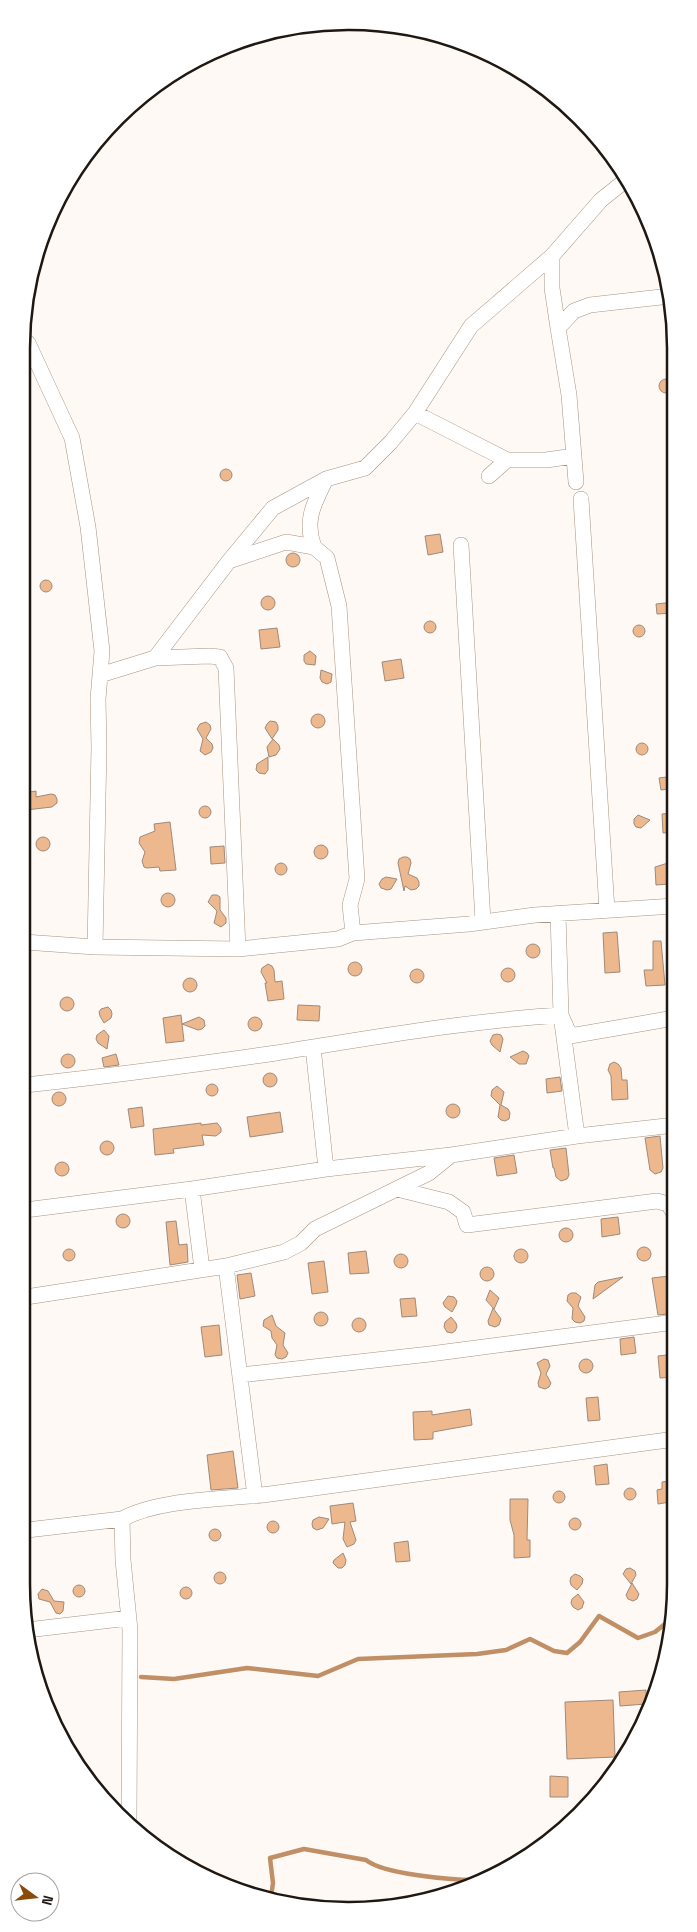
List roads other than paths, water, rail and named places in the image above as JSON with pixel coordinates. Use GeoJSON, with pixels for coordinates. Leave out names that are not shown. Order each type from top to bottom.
{"type":"FeatureCollection","features":[{"type":"Feature","properties":{"kind":"street"},"geometry":{"type":"LineString","coordinates":[[155,658],[229,561],[273,508],[326,479],[365,468],[391,442],[415,413],[471,326],[552,256],[601,200],[621,184]]}},
{"type":"Feature","properties":{"kind":"street"},"geometry":{"type":"LineString","coordinates":[[552,256],[552,288],[569,395],[576,482]]}},
{"type":"Feature","properties":{"kind":"street"},"geometry":{"type":"LineString","coordinates":[[558,328],[574,311],[590,305],[663,297]]}},
{"type":"Feature","properties":{"kind":"street"},"geometry":{"type":"LineString","coordinates":[[30,347],[72,438],[88,527],[102,651],[98,699],[99,747],[95,948]]}},
{"type":"Feature","properties":{"kind":"street"},"geometry":{"type":"LineString","coordinates":[[415,413],[507,460],[546,460],[574,456]]}},
{"type":"Feature","properties":{"kind":"street"},"geometry":{"type":"LineString","coordinates":[[490,476],[507,460]]}},
{"type":"Feature","properties":{"kind":"street"},"geometry":{"type":"LineString","coordinates":[[314,547],[309,523],[315,502],[326,479]]}},
{"type":"Feature","properties":{"kind":"street"},"geometry":{"type":"LineString","coordinates":[[581,499],[607,910]]}},
{"type":"Feature","properties":{"kind":"street"},"geometry":{"type":"LineString","coordinates":[[229,561],[286,542],[314,547],[328,558],[339,606],[357,879],[350,905],[353,933]]}},
{"type":"Feature","properties":{"kind":"street"},"geometry":{"type":"LineString","coordinates":[[461,544],[483,921]]}},
{"type":"Feature","properties":{"kind":"street"},"geometry":{"type":"LineString","coordinates":[[100,675],[155,658],[220,657],[226,668],[238,949]]}},
{"type":"Feature","properties":{"kind":"street"},"geometry":{"type":"LineString","coordinates":[[30,943],[95,948],[238,949],[338,939],[353,933],[410,930],[558,913],[667,906]]}},
{"type":"Feature","properties":{"kind":"street"},"geometry":{"type":"LineString","coordinates":[[558,913],[561,1015],[577,1136]]}},
{"type":"Feature","properties":{"kind":"street"},"geometry":{"type":"LineString","coordinates":[[561,1015],[570,1036],[667,1019]]}},
{"type":"Feature","properties":{"kind":"street"},"geometry":{"type":"LineString","coordinates":[[30,1084],[120,1074],[445,1027],[561,1015]]}},
{"type":"Feature","properties":{"kind":"street"},"geometry":{"type":"LineString","coordinates":[[313,1047],[326,1169]]}},
{"type":"Feature","properties":{"kind":"street"},"geometry":{"type":"LineString","coordinates":[[30,1209],[192,1189],[326,1169],[451,1155],[577,1136],[667,1126]]}},
{"type":"Feature","properties":{"kind":"street"},"geometry":{"type":"LineString","coordinates":[[30,1296],[226,1266],[284,1252],[301,1243],[315,1229],[429,1173],[451,1155]]}},
{"type":"Feature","properties":{"kind":"street"},"geometry":{"type":"LineString","coordinates":[[192,1189],[202,1269]]}},
{"type":"Feature","properties":{"kind":"street"},"geometry":{"type":"LineString","coordinates":[[397,1189],[417,1192],[448,1202],[463,1212],[467,1226],[657,1201],[667,1204]]}},
{"type":"Feature","properties":{"kind":"street"},"geometry":{"type":"LineString","coordinates":[[226,1266],[255,1496]]}},
{"type":"Feature","properties":{"kind":"street"},"geometry":{"type":"LineString","coordinates":[[240,1375],[430,1354],[667,1323]]}},
{"type":"Feature","properties":{"kind":"street"},"geometry":{"type":"LineString","coordinates":[[30,1530],[122,1519],[133,1513],[161,1505],[255,1496],[667,1440]]}},
{"type":"Feature","properties":{"kind":"street"},"geometry":{"type":"LineString","coordinates":[[122,1519],[131,1667],[129,1815]]}},
{"type":"Feature","properties":{"kind":"street"},"geometry":{"type":"LineString","coordinates":[[34,1629],[129,1618]]}},
{"type":"Feature","properties":{"kind":"waterway"},"geometry":{"type":"LineString","coordinates":[[141,1677],[174,1679],[247,1668],[318,1676],[358,1659],[477,1654],[506,1650],[530,1639],[554,1651],[567,1653],[580,1642],[599,1616],[638,1638],[655,1632],[664,1625]]}},
{"type":"Feature","properties":{"kind":"waterway"},"geometry":{"type":"LineString","coordinates":[[272,1892],[273,1883],[270,1858],[304,1849],[366,1860],[375,1865],[402,1872],[466,1880]]}}]}
